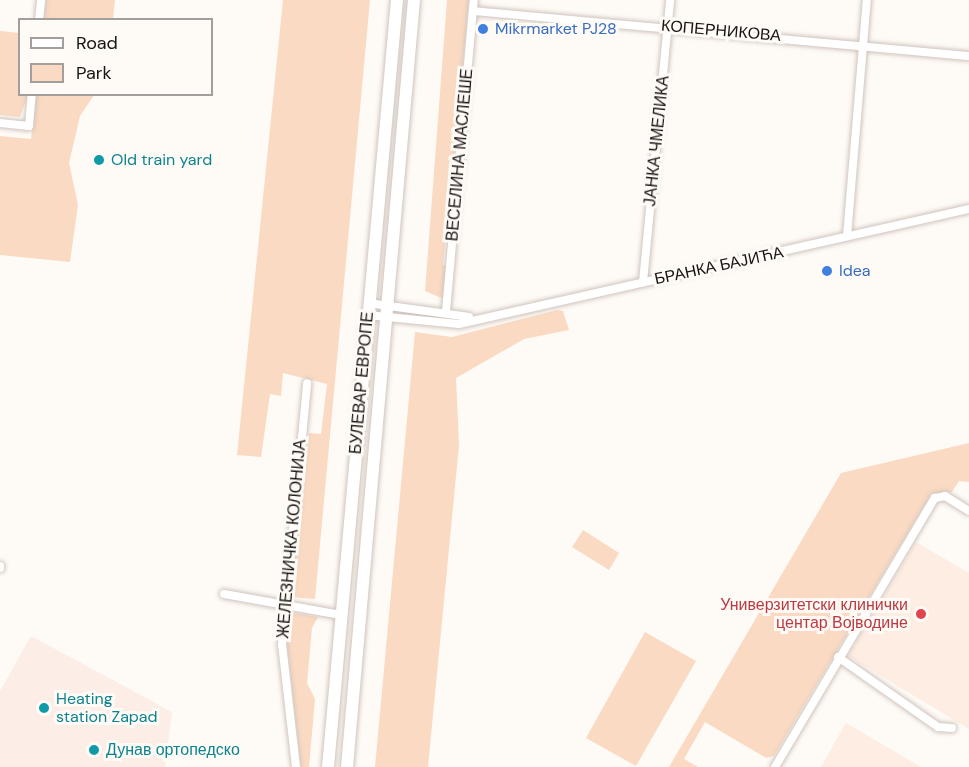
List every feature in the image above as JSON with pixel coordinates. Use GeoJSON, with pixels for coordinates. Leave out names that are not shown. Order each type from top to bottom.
{"type":"FeatureCollection","features":[{"type":"Feature","properties":{"kind":"main road","name":"БУЛЕВАР ЕВРОПЕ"},"geometry":{"type":"LineString","coordinates":[[328,767],[397,0]]}},
{"type":"Feature","properties":{"kind":"main road","name":"БУЛЕВАР ЕВРОПЕ"},"geometry":{"type":"LineString","coordinates":[[347,767],[414,0]]}},
{"type":"Feature","properties":{"kind":"street"},"geometry":{"type":"LineString","coordinates":[[39,18],[41,0]]}},
{"type":"Feature","properties":{"kind":"street","name":"ВЕСЕЛИНА МАСЛЕШЕ"},"geometry":{"type":"LineString","coordinates":[[446,311],[474,0]]}},
{"type":"Feature","properties":{"kind":"street","name":"ЈАНКА ЧМЕЛИКА"},"geometry":{"type":"LineString","coordinates":[[643,282],[670,0]]}},
{"type":"Feature","properties":{"kind":"street"},"geometry":{"type":"LineString","coordinates":[[847,236],[867,0]]}},
{"type":"Feature","properties":{"kind":"street","name":"КОПЕРНИКОВА"},"geometry":{"type":"LineString","coordinates":[[473,11],[668,26],[969,56]]}},
{"type":"Feature","properties":{"kind":"street"},"geometry":{"type":"LineString","coordinates":[[0,123],[29,126],[32,96]]}},
{"type":"Feature","properties":{"kind":"street","name":"БРАНКА БАЈИЋА"},"geometry":{"type":"LineString","coordinates":[[388,311],[459,324],[469,317],[643,282],[969,209]]}},
{"type":"Feature","properties":{"kind":"street"},"geometry":{"type":"LineString","coordinates":[[368,309],[388,311]]}},
{"type":"Feature","properties":{"kind":"street","name":"БРАНКА БАЈИЋА"},"geometry":{"type":"LineString","coordinates":[[388,311],[446,311],[469,317]]}},
{"type":"Feature","properties":{"kind":"street","name":"ЖЕЛЕЗНИЧКА КОЛОНИЈА"},"geometry":{"type":"LineString","coordinates":[[296,767],[282,645],[306,383]]}},
{"type":"Feature","properties":{"kind":"street"},"geometry":{"type":"LineString","coordinates":[[775,767],[932,501],[945,496],[969,511]]}},
{"type":"Feature","properties":{"kind":"street"},"geometry":{"type":"LineString","coordinates":[[224,594],[284,609],[341,615]]}},
{"type":"Feature","properties":{"kind":"street"},"geometry":{"type":"LineString","coordinates":[[838,657],[938,727],[952,728]]}},
{"type":"Feature","properties":{"kind":"shaded area","name":"Универзитетски клинички центар Војводине"},"geometry":{"type":"Polygon","coordinates":[[[916,542],[969,573],[969,729],[848,656],[916,542]]]}},
{"type":"Feature","properties":{"kind":"shaded area"},"geometry":{"type":"Polygon","coordinates":[[[31,636],[172,712],[165,767],[0,767],[0,691],[31,636]]]}},
{"type":"Feature","properties":{"kind":"shaded area"},"geometry":{"type":"Polygon","coordinates":[[[846,723],[921,767],[821,767],[846,723]]]}},
{"type":"Feature","properties":{"kind":"green space"},"geometry":{"type":"Polygon","coordinates":[[[46,0],[115,0],[113,18],[44,18],[46,0]]]}},
{"type":"Feature","properties":{"kind":"green space"},"geometry":{"type":"Polygon","coordinates":[[[283,0],[370,0],[315,599],[291,597],[309,433],[321,434],[327,384],[283,373],[281,396],[270,394],[261,457],[237,455],[283,0]]]}},
{"type":"Feature","properties":{"kind":"green space"},"geometry":{"type":"Polygon","coordinates":[[[447,0],[469,0],[443,265],[448,266],[451,302],[425,291],[447,0]]]}},
{"type":"Feature","properties":{"kind":"green space"},"geometry":{"type":"Polygon","coordinates":[[[0,31],[18,33],[18,96],[28,96],[20,117],[0,115],[0,31]]]}},
{"type":"Feature","properties":{"kind":"green space"},"geometry":{"type":"Polygon","coordinates":[[[36,96],[93,96],[80,116],[69,163],[78,205],[70,262],[0,255],[0,136],[31,139],[36,96]]]}},
{"type":"Feature","properties":{"kind":"green space"},"geometry":{"type":"Polygon","coordinates":[[[557,310],[563,311],[569,330],[524,339],[456,378],[459,445],[428,767],[375,767],[415,332],[452,337],[557,310]]]}},
{"type":"Feature","properties":{"kind":"green space"},"geometry":{"type":"Polygon","coordinates":[[[969,443],[969,482],[959,481],[952,492],[931,494],[774,756],[766,758],[705,722],[684,759],[698,767],[669,767],[841,473],[969,443]]]}},
{"type":"Feature","properties":{"kind":"green space"},"geometry":{"type":"Polygon","coordinates":[[[583,530],[619,553],[609,570],[572,547],[583,530]]]}},
{"type":"Feature","properties":{"kind":"green space"},"geometry":{"type":"Polygon","coordinates":[[[289,612],[318,617],[312,628],[307,683],[315,699],[309,767],[301,767],[287,644],[289,612]]]}},
{"type":"Feature","properties":{"kind":"green space"},"geometry":{"type":"Polygon","coordinates":[[[645,632],[696,661],[636,766],[586,738],[645,632]]]}},
{"type":"Feature","properties":{"kind":"place","name":"Mikrmarket PJ28"},"geometry":{"type":"Point","coordinates":[483,29]}},
{"type":"Feature","properties":{"kind":"place","name":"Old train yard"},"geometry":{"type":"Point","coordinates":[99,160]}},
{"type":"Feature","properties":{"kind":"place","name":"Idea"},"geometry":{"type":"Point","coordinates":[827,271]}},
{"type":"Feature","properties":{"kind":"place","name":"Универзитетски клинички центар Војводине"},"geometry":{"type":"Point","coordinates":[921,614]}},
{"type":"Feature","properties":{"kind":"place","name":"Heating station Zapad"},"geometry":{"type":"Point","coordinates":[44,708]}},
{"type":"Feature","properties":{"kind":"place","name":"Дунав ортопедско"},"geometry":{"type":"Point","coordinates":[94,750]}}]}
